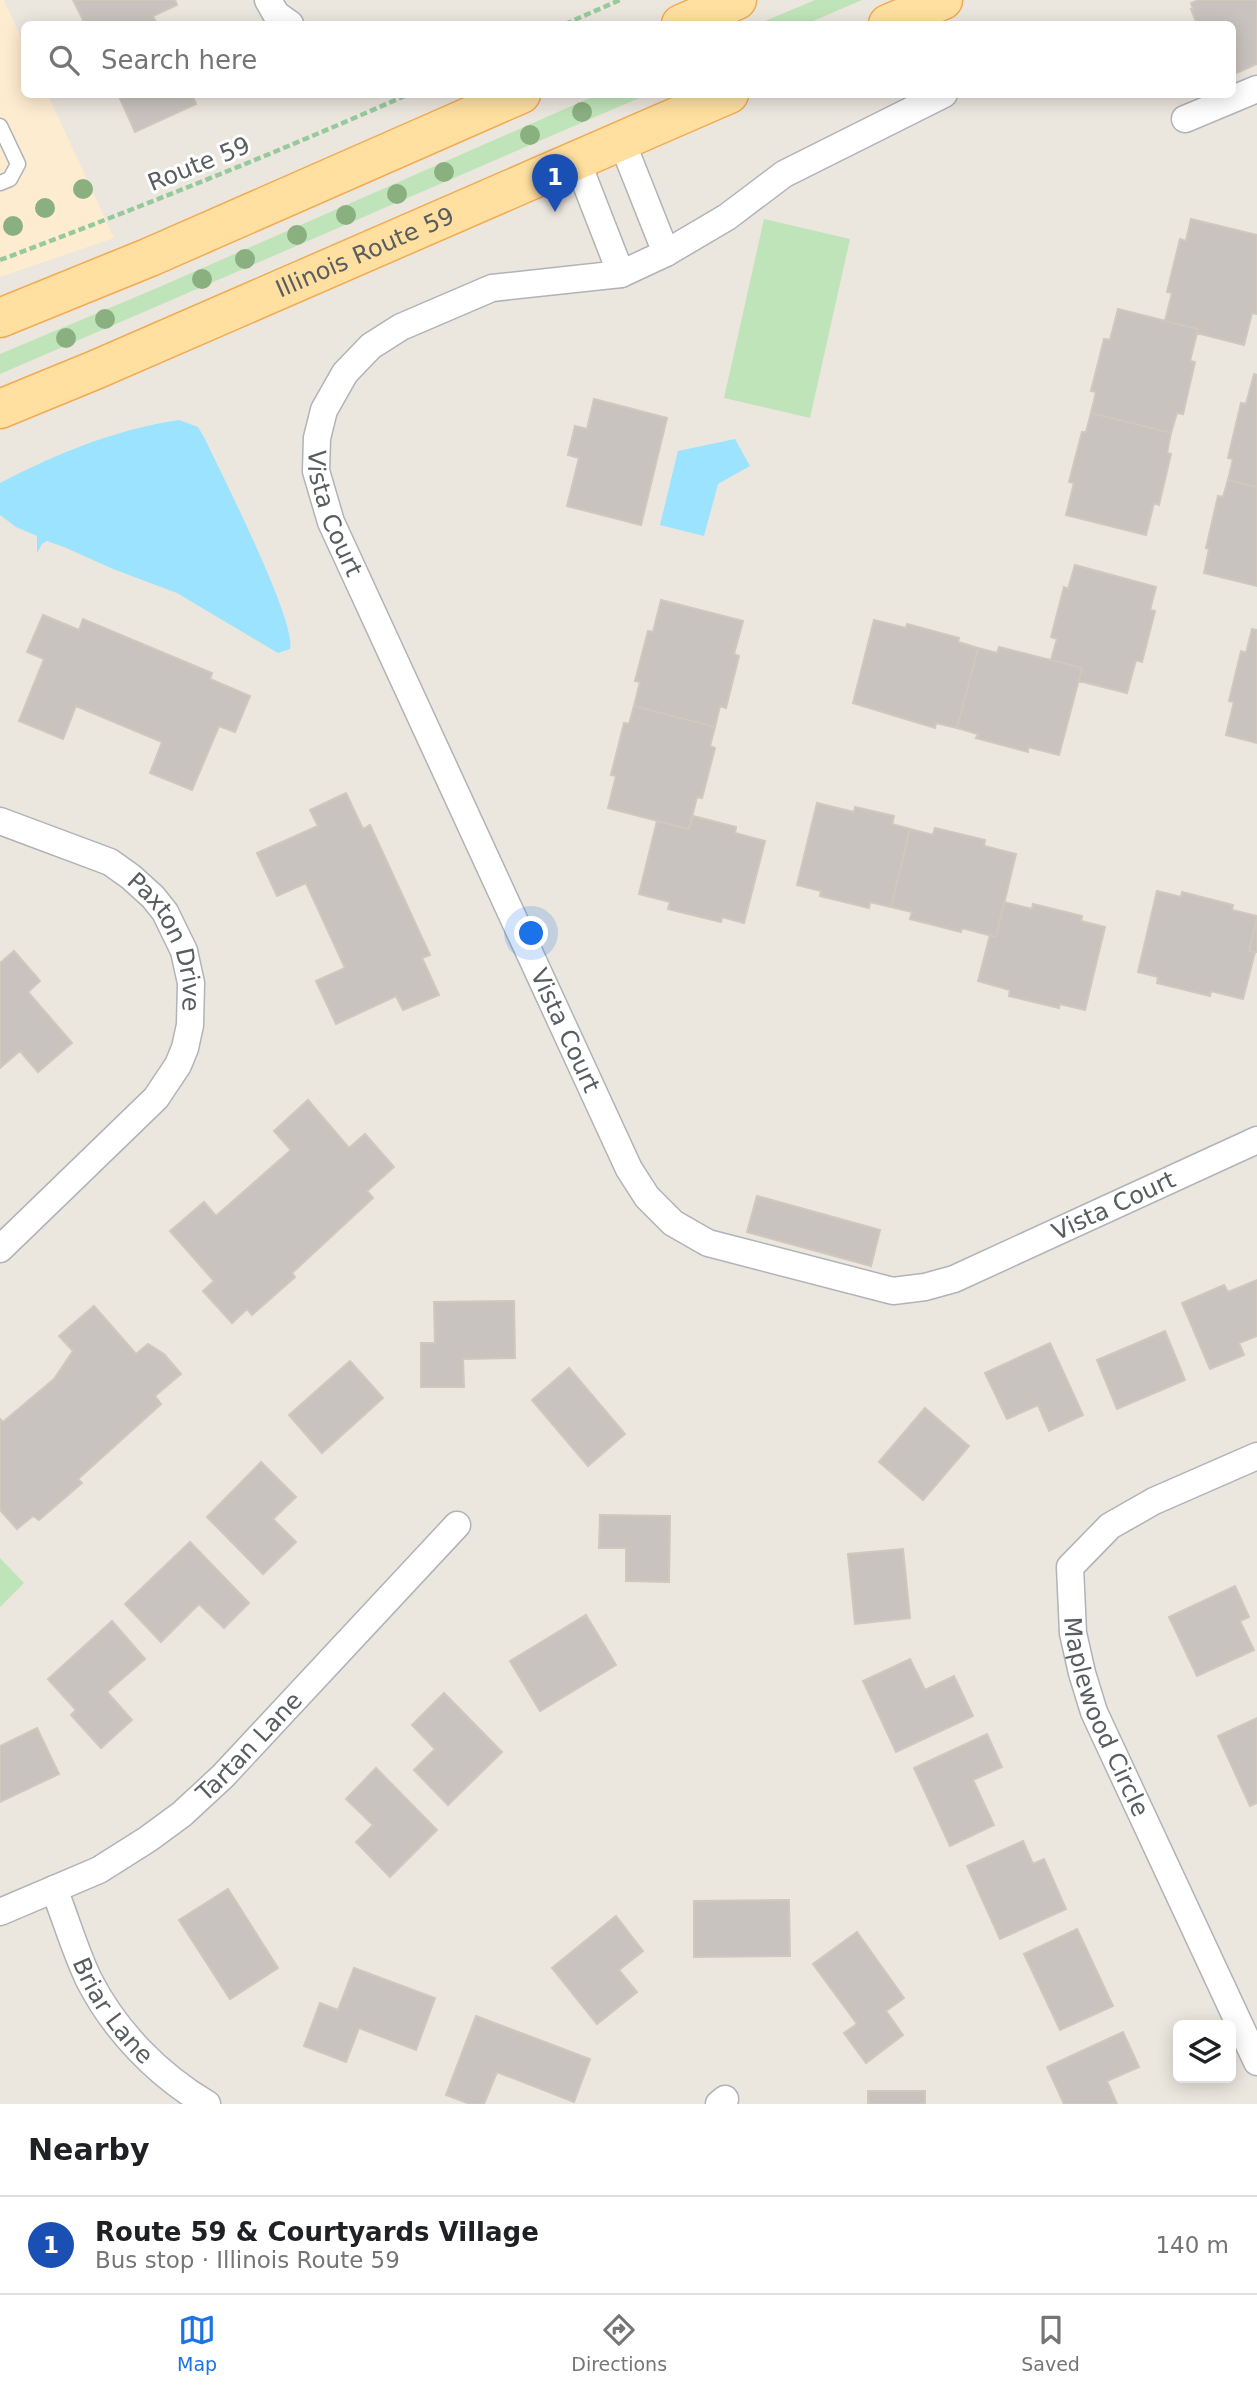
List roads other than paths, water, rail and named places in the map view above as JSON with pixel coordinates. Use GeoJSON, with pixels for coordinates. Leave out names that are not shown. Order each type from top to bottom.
{"type":"FeatureCollection","features":[{"type":"Feature","properties":{"kind":"main road"},"geometry":{"type":"LineString","coordinates":[[688,21],[737,0]]}},
{"type":"Feature","properties":{"kind":"main road"},"geometry":{"type":"LineString","coordinates":[[895,21],[943,0]]}},
{"type":"Feature","properties":{"kind":"main road"},"geometry":{"type":"LineString","coordinates":[[0,318],[150,257],[512,98]]}},
{"type":"Feature","properties":{"kind":"main road","name":"Illinois Route 59"},"geometry":{"type":"LineString","coordinates":[[0,409],[720,98]]}},
{"type":"Feature","properties":{"kind":"street"},"geometry":{"type":"LineString","coordinates":[[268,0],[276,14],[286,21]]}},
{"type":"Feature","properties":{"kind":"street"},"geometry":{"type":"LineString","coordinates":[[1236,98],[1257,89]]}},
{"type":"Feature","properties":{"kind":"street","name":"Vista Court"},"geometry":{"type":"LineString","coordinates":[[936,98],[784,174],[727,217],[666,253],[621,274],[492,288],[401,327],[371,346],[345,373],[324,410],[317,438],[316,471],[337,535],[629,1169],[647,1197],[673,1223],[708,1243],[893,1291],[925,1287],[954,1279],[1257,1140]]}},
{"type":"Feature","properties":{"kind":"street"},"geometry":{"type":"LineString","coordinates":[[1185,119],[1235,98]]}},
{"type":"Feature","properties":{"kind":"street"},"geometry":{"type":"LineString","coordinates":[[622,142],[666,253]]}},
{"type":"Feature","properties":{"kind":"street"},"geometry":{"type":"LineString","coordinates":[[577,161],[621,274]]}},
{"type":"Feature","properties":{"kind":"street","name":"Paxton Drive"},"geometry":{"type":"LineString","coordinates":[[0,821],[110,862],[131,877],[165,912],[184,951],[191,983],[190,1025],[185,1048],[178,1065],[156,1098],[0,1249]]}},
{"type":"Feature","properties":{"kind":"street","name":"Maplewood Circle"},"geometry":{"type":"LineString","coordinates":[[1257,1457],[1154,1501],[1110,1525],[1070,1567],[1073,1633],[1094,1712],[1257,2062]]}},
{"type":"Feature","properties":{"kind":"street","name":"Tartan Lane"},"geometry":{"type":"LineString","coordinates":[[0,1912],[99,1870],[182,1814],[223,1776],[457,1525]]}},
{"type":"Feature","properties":{"kind":"street","name":"Briar Lane"},"geometry":{"type":"LineString","coordinates":[[54,1889],[90,1981],[116,2024],[155,2067],[207,2104]]}},
{"type":"Feature","properties":{"kind":"lane"},"geometry":{"type":"LineString","coordinates":[[0,126],[18,164],[10,179],[0,184]]}},
{"type":"Feature","properties":{"kind":"water"},"geometry":{"type":"Polygon","coordinates":[[[179,420],[198,427],[241,513],[282,610],[290,649],[278,653],[177,593],[64,547],[47,541],[37,553],[37,536],[16,527],[0,515],[0,483],[43,462],[109,436],[179,420]]]}},
{"type":"Feature","properties":{"kind":"water"},"geometry":{"type":"Polygon","coordinates":[[[735,439],[750,466],[718,484],[704,536],[660,525],[678,451],[735,439]]]}},
{"type":"Feature","properties":{"kind":"place","name":"Route 59 & Courtyards Village"},"geometry":{"type":"Point","coordinates":[555,212]}}]}
